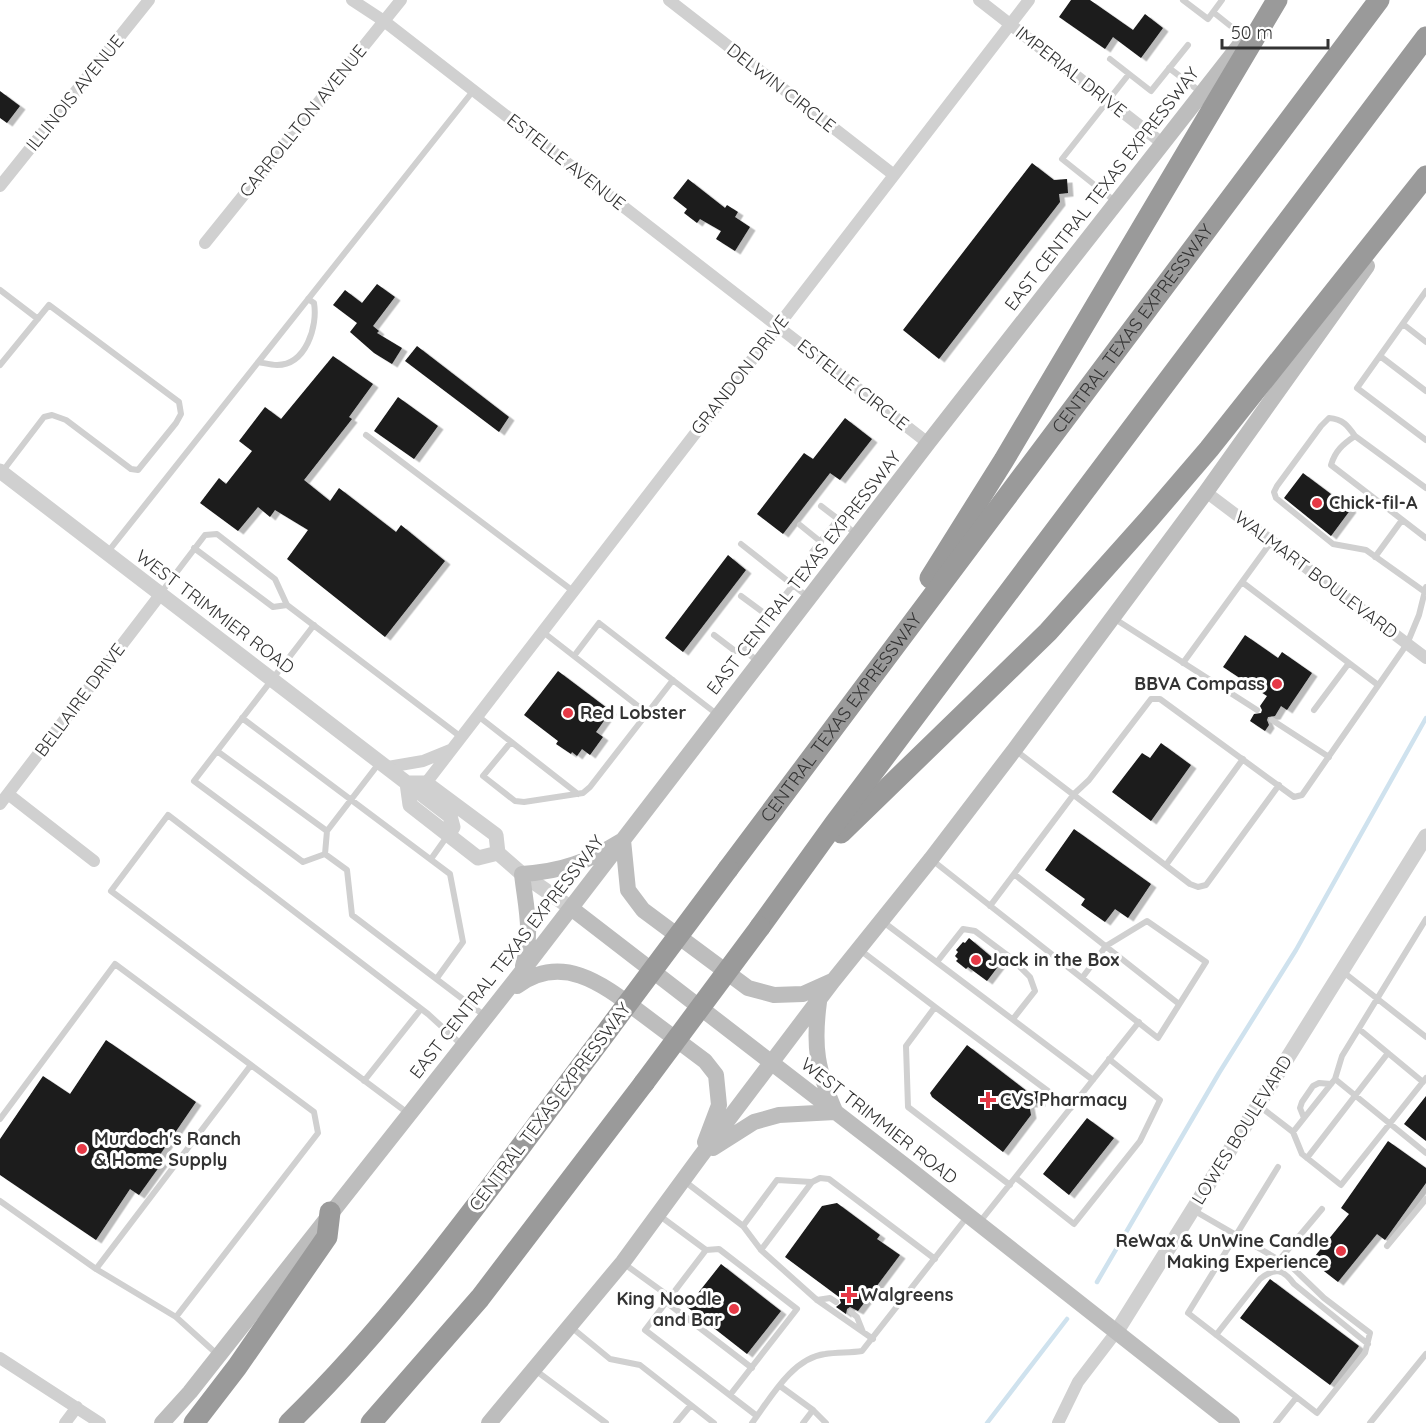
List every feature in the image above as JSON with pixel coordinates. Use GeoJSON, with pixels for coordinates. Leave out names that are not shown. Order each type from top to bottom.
{"type":"FeatureCollection","features":[{"type":"Feature","properties":{"kind":"highway"},"geometry":{"type":"LineString","coordinates":[[907,628],[916,600],[1010,450],[1276,0]]}},
{"type":"Feature","properties":{"kind":"highway","name":"CENTRAL TEXAS EXPRESSWAY"},"geometry":{"type":"LineString","coordinates":[[289,1423],[334,1378],[430,1266],[1379,0]]}},
{"type":"Feature","properties":{"kind":"highway"},"geometry":{"type":"LineString","coordinates":[[371,1423],[480,1298],[644,1083],[1426,37]]}},
{"type":"Feature","properties":{"kind":"highway"},"geometry":{"type":"LineString","coordinates":[[801,871],[1047,632],[1209,449],[1426,176]]}},
{"type":"Feature","properties":{"kind":"highway"},"geometry":{"type":"LineString","coordinates":[[194,1423],[237,1367],[327,1237],[330,1212]]}},
{"type":"Feature","properties":{"kind":"main road","name":"EAST CENTRAL TEXAS EXPRESSWAY"},"geometry":{"type":"LineString","coordinates":[[162,1423],[464,1046],[928,443],[1276,0]]}},
{"type":"Feature","properties":{"kind":"main road"},"geometry":{"type":"LineString","coordinates":[[489,1423],[623,1262],[833,981],[931,859],[1015,749],[1206,492],[1426,182]]}},
{"type":"Feature","properties":{"kind":"main road"},"geometry":{"type":"LineString","coordinates":[[520,974],[528,948],[530,930],[522,874],[547,872],[575,865],[593,858],[623,840],[628,890],[643,910],[748,988],[774,996],[803,994],[833,981]]}},
{"type":"Feature","properties":{"kind":"main road","name":"WEST TRIMMIER ROAD"},"geometry":{"type":"LineString","coordinates":[[571,908],[1117,1331],[1229,1422]]}},
{"type":"Feature","properties":{"kind":"main road"},"geometry":{"type":"LineString","coordinates":[[500,998],[530,976],[548,971],[575,974],[603,984],[705,1061],[716,1075],[719,1105],[700,1157]]}},
{"type":"Feature","properties":{"kind":"main road"},"geometry":{"type":"LineString","coordinates":[[700,1157],[754,1122],[779,1116],[835,1112],[818,1063],[815,1034],[820,999]]}},
{"type":"Feature","properties":{"kind":"street","name":"ILLINOIS AVENUE"},"geometry":{"type":"LineString","coordinates":[[0,186],[149,0]]}},
{"type":"Feature","properties":{"kind":"street","name":"ESTELLE AVENUE"},"geometry":{"type":"LineString","coordinates":[[352,0],[384,21],[778,327]]}},
{"type":"Feature","properties":{"kind":"street","name":"CARROLLTON AVENUE"},"geometry":{"type":"LineString","coordinates":[[205,243],[401,0]]}},
{"type":"Feature","properties":{"kind":"street","name":"DELWIN CIRCLE"},"geometry":{"type":"LineString","coordinates":[[669,0],[894,175]]}},
{"type":"Feature","properties":{"kind":"street","name":"IMPERIAL DRIVE"},"geometry":{"type":"LineString","coordinates":[[979,0],[1162,143]]}},
{"type":"Feature","properties":{"kind":"street","name":"GRANDON DRIVE"},"geometry":{"type":"LineString","coordinates":[[426,783],[1029,0]]}},
{"type":"Feature","properties":{"kind":"street","name":"ESTELLE CIRCLE"},"geometry":{"type":"LineString","coordinates":[[778,327],[928,443]]}},
{"type":"Feature","properties":{"kind":"street","name":"WEST TRIMMIER ROAD"},"geometry":{"type":"LineString","coordinates":[[0,473],[407,783]]}},
{"type":"Feature","properties":{"kind":"street","name":"WALMART BOULEVARD"},"geometry":{"type":"LineString","coordinates":[[1206,492],[1425,658]]}},
{"type":"Feature","properties":{"kind":"street","name":"BELLAIRE DRIVE"},"geometry":{"type":"LineString","coordinates":[[0,804],[160,595]]}},
{"type":"Feature","properties":{"kind":"street"},"geometry":{"type":"LineString","coordinates":[[384,764],[423,761],[452,749]]}},
{"type":"Feature","properties":{"kind":"street"},"geometry":{"type":"LineString","coordinates":[[426,783],[407,783],[410,805],[478,858],[498,853]]}},
{"type":"Feature","properties":{"kind":"street","name":"WEST TRIMMIER ROAD"},"geometry":{"type":"LineString","coordinates":[[426,783],[495,835],[498,853],[522,874],[571,908]]}},
{"type":"Feature","properties":{"kind":"street"},"geometry":{"type":"LineString","coordinates":[[8,794],[94,861]]}},
{"type":"Feature","properties":{"kind":"street","name":"LOWES BOULEVARD"},"geometry":{"type":"LineString","coordinates":[[1058,1423],[1078,1382],[1117,1331],[1426,836]]}},
{"type":"Feature","properties":{"kind":"street"},"geometry":{"type":"LineString","coordinates":[[0,1358],[100,1423]]}},
{"type":"Feature","properties":{"kind":"street"},"geometry":{"type":"LineString","coordinates":[[65,1423],[77,1407]]}},
{"type":"Feature","properties":{"kind":"lane"},"geometry":{"type":"LineString","coordinates":[[1183,0],[1208,19],[1222,0]]}},
{"type":"Feature","properties":{"kind":"lane"},"geometry":{"type":"LineString","coordinates":[[1213,12],[1245,38]]}},
{"type":"Feature","properties":{"kind":"lane"},"geometry":{"type":"LineString","coordinates":[[1110,59],[1151,91],[1188,45]]}},
{"type":"Feature","properties":{"kind":"lane"},"geometry":{"type":"LineString","coordinates":[[1170,68],[1202,93]]}},
{"type":"Feature","properties":{"kind":"lane"},"geometry":{"type":"LineString","coordinates":[[1116,203],[1062,159],[1129,74]]}},
{"type":"Feature","properties":{"kind":"lane"},"geometry":{"type":"LineString","coordinates":[[106,554],[473,90]]}},
{"type":"Feature","properties":{"kind":"lane"},"geometry":{"type":"LineString","coordinates":[[0,290],[38,319]]}},
{"type":"Feature","properties":{"kind":"lane"},"geometry":{"type":"LineString","coordinates":[[1426,291],[1357,388],[1426,440]]}},
{"type":"Feature","properties":{"kind":"lane"},"geometry":{"type":"LineString","coordinates":[[258,362],[279,365],[294,359],[312,338],[316,316],[314,303],[308,299]]}},
{"type":"Feature","properties":{"kind":"lane"},"geometry":{"type":"LineString","coordinates":[[0,365],[49,305],[179,402],[181,414],[138,470],[131,469],[66,420],[52,415],[44,417],[0,473]]}},
{"type":"Feature","properties":{"kind":"lane"},"geometry":{"type":"LineString","coordinates":[[1402,324],[1426,342]]}},
{"type":"Feature","properties":{"kind":"lane"},"geometry":{"type":"LineString","coordinates":[[1380,356],[1426,391]]}},
{"type":"Feature","properties":{"kind":"lane"},"geometry":{"type":"LineString","coordinates":[[990,906],[1074,795],[1089,780],[1151,699],[1160,699],[1293,797],[1302,795],[1407,644],[1419,615],[1425,590],[1366,550],[1333,544],[1276,498],[1274,492],[1320,426],[1329,418],[1338,418],[1346,423],[1355,436],[1426,488]]}},
{"type":"Feature","properties":{"kind":"lane"},"geometry":{"type":"LineString","coordinates":[[366,435],[573,591]]}},
{"type":"Feature","properties":{"kind":"lane"},"geometry":{"type":"LineString","coordinates":[[1355,436],[1342,444],[1331,465],[1426,538]]}},
{"type":"Feature","properties":{"kind":"lane"},"geometry":{"type":"LineString","coordinates":[[821,506],[857,535]]}},
{"type":"Feature","properties":{"kind":"lane"},"geometry":{"type":"LineString","coordinates":[[714,635],[735,651],[742,649],[793,585],[809,563],[812,552],[838,519]]}},
{"type":"Feature","properties":{"kind":"lane"},"geometry":{"type":"LineString","coordinates":[[1375,556],[1402,520]]}},
{"type":"Feature","properties":{"kind":"lane"},"geometry":{"type":"LineString","coordinates":[[800,525],[821,542]]}},
{"type":"Feature","properties":{"kind":"lane"},"geometry":{"type":"LineString","coordinates":[[160,595],[205,535],[217,534],[275,579],[286,605],[461,737]]}},
{"type":"Feature","properties":{"kind":"lane"},"geometry":{"type":"LineString","coordinates":[[1183,663],[1272,541]]}},
{"type":"Feature","properties":{"kind":"lane"},"geometry":{"type":"LineString","coordinates":[[741,544],[809,598]]}},
{"type":"Feature","properties":{"kind":"lane"},"geometry":{"type":"LineString","coordinates":[[194,548],[273,607],[286,605]]}},
{"type":"Feature","properties":{"kind":"lane"},"geometry":{"type":"LineString","coordinates":[[1242,582],[1378,685]]}},
{"type":"Feature","properties":{"kind":"lane"},"geometry":{"type":"LineString","coordinates":[[741,596],[768,616]]}},
{"type":"Feature","properties":{"kind":"lane"},"geometry":{"type":"LineString","coordinates":[[1112,617],[1257,710]]}},
{"type":"Feature","properties":{"kind":"lane"},"geometry":{"type":"LineString","coordinates":[[574,656],[599,623],[718,715]]}},
{"type":"Feature","properties":{"kind":"lane"},"geometry":{"type":"LineString","coordinates":[[314,625],[194,781],[303,862],[325,854]]}},
{"type":"Feature","properties":{"kind":"lane"},"geometry":{"type":"LineString","coordinates":[[542,632],[647,713]]}},
{"type":"Feature","properties":{"kind":"lane"},"geometry":{"type":"LineString","coordinates":[[742,649],[759,662]]}},
{"type":"Feature","properties":{"kind":"lane"},"geometry":{"type":"LineString","coordinates":[[1314,710],[1349,663]]}},
{"type":"Feature","properties":{"kind":"lane"},"geometry":{"type":"LineString","coordinates":[[511,742],[483,776],[515,801],[524,802],[583,793],[673,680]]}},
{"type":"Feature","properties":{"kind":"lane"},"geometry":{"type":"LineString","coordinates":[[477,716],[578,794]]}},
{"type":"Feature","properties":{"kind":"lane"},"geometry":{"type":"LineString","coordinates":[[242,718],[450,874],[463,942],[437,978]]}},
{"type":"Feature","properties":{"kind":"lane"},"geometry":{"type":"LineString","coordinates":[[1272,720],[1329,757]]}},
{"type":"Feature","properties":{"kind":"lane"},"geometry":{"type":"LineString","coordinates":[[1015,749],[1190,885],[1198,887],[1206,885],[1279,785]]}},
{"type":"Feature","properties":{"kind":"lane"},"geometry":{"type":"LineString","coordinates":[[218,751],[327,831]]}},
{"type":"Feature","properties":{"kind":"lane"},"geometry":{"type":"LineString","coordinates":[[1166,865],[1243,759]]}},
{"type":"Feature","properties":{"kind":"lane"},"geometry":{"type":"LineString","coordinates":[[325,854],[327,831],[384,764]]}},
{"type":"Feature","properties":{"kind":"lane"},"geometry":{"type":"LineString","coordinates":[[409,1114],[111,891],[168,815],[421,1009],[464,1046]]}},
{"type":"Feature","properties":{"kind":"lane"},"geometry":{"type":"LineString","coordinates":[[431,859],[448,835]]}},
{"type":"Feature","properties":{"kind":"lane"},"geometry":{"type":"LineString","coordinates":[[325,854],[347,870],[352,915],[486,1017]]}},
{"type":"Feature","properties":{"kind":"lane"},"geometry":{"type":"LineString","coordinates":[[931,859],[1158,1038],[1206,962],[1147,921],[1106,946],[1082,978]]}},
{"type":"Feature","properties":{"kind":"lane"},"geometry":{"type":"LineString","coordinates":[[1014,874],[1179,1004]]}},
{"type":"Feature","properties":{"kind":"lane"},"geometry":{"type":"LineString","coordinates":[[1293,1132],[1333,1081],[1342,1056],[1426,919]]}},
{"type":"Feature","properties":{"kind":"lane"},"geometry":{"type":"LineString","coordinates":[[882,920],[1093,1080]]}},
{"type":"Feature","properties":{"kind":"lane"},"geometry":{"type":"LineString","coordinates":[[937,962],[963,929],[975,930],[1030,976],[1035,991],[1013,1019]]}},
{"type":"Feature","properties":{"kind":"lane"},"geometry":{"type":"LineString","coordinates":[[859,949],[1071,1108]]}},
{"type":"Feature","properties":{"kind":"lane"},"geometry":{"type":"LineString","coordinates":[[0,1119],[116,964],[314,1112],[318,1132],[176,1317]]}},
{"type":"Feature","properties":{"kind":"lane"},"geometry":{"type":"LineString","coordinates":[[1342,971],[1426,1037]]}},
{"type":"Feature","properties":{"kind":"lane"},"geometry":{"type":"LineString","coordinates":[[935,1007],[906,1046],[908,1107],[1010,1185]]}},
{"type":"Feature","properties":{"kind":"lane"},"geometry":{"type":"LineString","coordinates":[[364,1081],[421,1009]]}},
{"type":"Feature","properties":{"kind":"lane"},"geometry":{"type":"LineString","coordinates":[[752,1423],[780,1386],[806,1360],[824,1354],[862,1351],[935,1259],[1016,1178],[1138,1022]]}},
{"type":"Feature","properties":{"kind":"lane"},"geometry":{"type":"LineString","coordinates":[[1258,1105],[1293,1132],[1302,1155],[1341,1185],[1424,1080],[1359,1029]]}},
{"type":"Feature","properties":{"kind":"lane"},"geometry":{"type":"LineString","coordinates":[[1307,1158],[1388,1053]]}},
{"type":"Feature","properties":{"kind":"lane"},"geometry":{"type":"LineString","coordinates":[[1016,1178],[1074,1224],[1140,1141],[1160,1100],[1109,1059]]}},
{"type":"Feature","properties":{"kind":"lane"},"geometry":{"type":"LineString","coordinates":[[96,1269],[251,1065]]}},
{"type":"Feature","properties":{"kind":"lane"},"geometry":{"type":"LineString","coordinates":[[1304,1118],[1300,1108],[1313,1086],[1333,1081],[1356,1096],[1426,1153]]}},
{"type":"Feature","properties":{"kind":"lane"},"geometry":{"type":"LineString","coordinates":[[1192,1210],[1236,1234],[1280,1259],[1293,1268],[1324,1298],[1370,1333],[1365,1353],[1317,1413],[1188,1313],[1236,1234],[1278,1167]]}},
{"type":"Feature","properties":{"kind":"lane"},"geometry":{"type":"LineString","coordinates":[[761,1250],[812,1182],[820,1178],[829,1179],[935,1259]]}},
{"type":"Feature","properties":{"kind":"lane"},"geometry":{"type":"LineString","coordinates":[[683,1180],[743,1226],[761,1250],[817,1300],[873,1339]]}},
{"type":"Feature","properties":{"kind":"lane"},"geometry":{"type":"LineString","coordinates":[[743,1226],[777,1180],[812,1182]]}},
{"type":"Feature","properties":{"kind":"lane"},"geometry":{"type":"LineString","coordinates":[[1387,1246],[1426,1199]]}},
{"type":"Feature","properties":{"kind":"lane"},"geometry":{"type":"LineString","coordinates":[[0,1201],[96,1269],[176,1317],[218,1355]]}},
{"type":"Feature","properties":{"kind":"lane"},"geometry":{"type":"LineString","coordinates":[[1280,1259],[1322,1209]]}},
{"type":"Feature","properties":{"kind":"lane"},"geometry":{"type":"LineString","coordinates":[[658,1214],[706,1250],[719,1249],[797,1309],[730,1395]]}},
{"type":"Feature","properties":{"kind":"lane"},"geometry":{"type":"LineString","coordinates":[[706,1250],[645,1330],[757,1416]]}},
{"type":"Feature","properties":{"kind":"lane"},"geometry":{"type":"LineString","coordinates":[[623,1262],[752,1368]]}},
{"type":"Feature","properties":{"kind":"lane"},"geometry":{"type":"LineString","coordinates":[[1216,1335],[1260,1279],[1269,1272],[1280,1271],[1287,1274],[1294,1284],[1368,1344]]}},
{"type":"Feature","properties":{"kind":"lane"},"geometry":{"type":"LineString","coordinates":[[817,1300],[830,1298],[836,1302]]}},
{"type":"Feature","properties":{"kind":"lane"},"geometry":{"type":"LineString","coordinates":[[851,1312],[857,1317],[863,1332]]}},
{"type":"Feature","properties":{"kind":"lane"},"geometry":{"type":"LineString","coordinates":[[570,1326],[610,1359],[640,1365],[714,1423]]}},
{"type":"Feature","properties":{"kind":"lane"},"geometry":{"type":"LineString","coordinates":[[1370,1423],[1426,1354]]}},
{"type":"Feature","properties":{"kind":"lane"},"geometry":{"type":"LineString","coordinates":[[535,1370],[606,1423]]}},
{"type":"Feature","properties":{"kind":"lane"},"geometry":{"type":"LineString","coordinates":[[780,1386],[813,1410],[826,1423]]}},
{"type":"Feature","properties":{"kind":"lane"},"geometry":{"type":"LineString","coordinates":[[1276,1423],[1296,1398]]}},
{"type":"Feature","properties":{"kind":"lane"},"geometry":{"type":"LineString","coordinates":[[676,1423],[691,1405]]}},
{"type":"Feature","properties":{"kind":"lane"},"geometry":{"type":"LineString","coordinates":[[803,1423],[813,1410]]}},
{"type":"Feature","properties":{"kind":"building"},"geometry":{"type":"Polygon","coordinates":[[[1071,0],[1090,0],[1133,30],[1145,14],[1163,28],[1141,58],[1113,37],[1105,49],[1059,17],[1071,0]]]}},
{"type":"Feature","properties":{"kind":"building"},"geometry":{"type":"Polygon","coordinates":[[[0,91],[20,106],[7,123],[0,118],[0,91]]]}},
{"type":"Feature","properties":{"kind":"building"},"geometry":{"type":"Polygon","coordinates":[[[1032,163],[1054,180],[1067,179],[1068,193],[1059,194],[1060,202],[939,359],[903,330],[1032,163]]]}},
{"type":"Feature","properties":{"kind":"building"},"geometry":{"type":"Polygon","coordinates":[[[688,179],[725,208],[727,205],[738,212],[735,217],[750,227],[735,251],[716,239],[721,231],[700,219],[697,223],[684,213],[687,209],[673,198],[688,179]]]}},
{"type":"Feature","properties":{"kind":"building"},"geometry":{"type":"Polygon","coordinates":[[[377,284],[395,297],[373,326],[379,331],[377,333],[402,348],[392,364],[374,353],[350,332],[357,323],[333,305],[345,290],[362,303],[377,284]]]}},
{"type":"Feature","properties":{"kind":"building"},"geometry":{"type":"Polygon","coordinates":[[[417,346],[509,417],[499,432],[405,361],[417,346]]]}},
{"type":"Feature","properties":{"kind":"building"},"geometry":{"type":"Polygon","coordinates":[[[333,356],[373,384],[349,417],[352,419],[304,480],[330,501],[339,488],[396,532],[401,525],[445,561],[385,637],[287,559],[308,530],[275,510],[270,517],[258,507],[238,531],[200,503],[219,478],[226,484],[252,451],[239,441],[265,407],[281,419],[333,356]]]}},
{"type":"Feature","properties":{"kind":"building"},"geometry":{"type":"Polygon","coordinates":[[[398,397],[438,426],[414,459],[374,431],[398,397]]]}},
{"type":"Feature","properties":{"kind":"building"},"geometry":{"type":"Polygon","coordinates":[[[845,418],[872,439],[840,480],[830,473],[783,534],[757,514],[804,453],[813,459],[845,418]]]}},
{"type":"Feature","properties":{"kind":"building","name":"Chick-fil-A"},"geometry":{"type":"Polygon","coordinates":[[[1303,473],[1351,509],[1331,536],[1284,498],[1303,473]]]}},
{"type":"Feature","properties":{"kind":"building"},"geometry":{"type":"Polygon","coordinates":[[[728,555],[746,570],[683,652],[665,638],[728,555]]]}},
{"type":"Feature","properties":{"kind":"building","name":"BBVA Compass"},"geometry":{"type":"Polygon","coordinates":[[[1245,635],[1278,658],[1282,652],[1312,673],[1287,710],[1281,706],[1275,716],[1268,717],[1269,725],[1265,731],[1250,721],[1254,714],[1261,713],[1260,706],[1267,696],[1223,667],[1245,635]]]}},
{"type":"Feature","properties":{"kind":"building","name":"Red Lobster"},"geometry":{"type":"Polygon","coordinates":[[[558,671],[611,711],[596,732],[603,737],[590,755],[582,749],[577,756],[572,752],[571,754],[556,744],[558,741],[524,715],[558,671]]]}},
{"type":"Feature","properties":{"kind":"building"},"geometry":{"type":"Polygon","coordinates":[[[1161,743],[1191,765],[1151,821],[1112,792],[1142,753],[1150,758],[1161,743]]]}},
{"type":"Feature","properties":{"kind":"building"},"geometry":{"type":"Polygon","coordinates":[[[1074,829],[1151,884],[1128,918],[1115,909],[1105,922],[1081,905],[1085,899],[1045,870],[1074,829]]]}},
{"type":"Feature","properties":{"kind":"building","name":"Jack in the Box"},"geometry":{"type":"Polygon","coordinates":[[[969,938],[1000,964],[987,981],[956,961],[958,959],[955,956],[958,952],[956,950],[969,938]]]}},
{"type":"Feature","properties":{"kind":"building","name":"Murdoch's Ranch & Home Supply"},"geometry":{"type":"Polygon","coordinates":[[[106,1040],[196,1102],[157,1159],[162,1163],[139,1195],[130,1189],[96,1240],[0,1175],[0,1139],[43,1076],[70,1094],[106,1040]]]}},
{"type":"Feature","properties":{"kind":"building","name":"CVS Pharmacy"},"geometry":{"type":"Polygon","coordinates":[[[967,1045],[1028,1092],[1039,1091],[1040,1103],[1029,1104],[1031,1115],[1003,1152],[932,1097],[930,1093],[967,1045]]]}},
{"type":"Feature","properties":{"kind":"building"},"geometry":{"type":"Polygon","coordinates":[[[1426,1096],[1426,1141],[1404,1124],[1426,1096]]]}},
{"type":"Feature","properties":{"kind":"building"},"geometry":{"type":"Polygon","coordinates":[[[1087,1118],[1114,1138],[1069,1195],[1043,1174],[1087,1118]]]}},
{"type":"Feature","properties":{"kind":"building"},"geometry":{"type":"Polygon","coordinates":[[[1388,1141],[1426,1168],[1426,1183],[1385,1240],[1377,1234],[1338,1282],[1311,1261],[1349,1214],[1341,1208],[1388,1141]]]}},
{"type":"Feature","properties":{"kind":"building","name":"Walgreens"},"geometry":{"type":"Polygon","coordinates":[[[837,1203],[880,1235],[877,1239],[900,1255],[858,1311],[850,1307],[846,1314],[836,1307],[841,1303],[839,1297],[785,1257],[822,1206],[837,1203]]]}},
{"type":"Feature","properties":{"kind":"building","name":"King Noodle and Bar"},"geometry":{"type":"Polygon","coordinates":[[[721,1264],[781,1311],[747,1354],[687,1307],[721,1264]]]}},
{"type":"Feature","properties":{"kind":"building"},"geometry":{"type":"Polygon","coordinates":[[[1270,1279],[1359,1346],[1330,1385],[1240,1318],[1270,1279]]]}},
{"type":"Feature","properties":{"kind":"waterway"},"geometry":{"type":"LineString","coordinates":[[1097,1282],[1219,1073],[1296,950],[1426,718]]}},
{"type":"Feature","properties":{"kind":"waterway"},"geometry":{"type":"LineString","coordinates":[[987,1423],[1067,1319]]}},
{"type":"Feature","properties":{"kind":"place","name":"Chick-fil-A"},"geometry":{"type":"Point","coordinates":[1317,503]}},
{"type":"Feature","properties":{"kind":"place","name":"BBVA Compass"},"geometry":{"type":"Point","coordinates":[1277,684]}},
{"type":"Feature","properties":{"kind":"place","name":"Red Lobster"},"geometry":{"type":"Point","coordinates":[568,713]}},
{"type":"Feature","properties":{"kind":"place","name":"Jack in the Box"},"geometry":{"type":"Point","coordinates":[976,960]}},
{"type":"Feature","properties":{"kind":"place","name":"CVS Pharmacy"},"geometry":{"type":"Point","coordinates":[988,1100]}},
{"type":"Feature","properties":{"kind":"place","name":"Murdoch's Ranch & Home Supply"},"geometry":{"type":"Point","coordinates":[82,1149]}},
{"type":"Feature","properties":{"kind":"place","name":"ReWax & UnWine Candle Making Experience"},"geometry":{"type":"Point","coordinates":[1341,1251]}},
{"type":"Feature","properties":{"kind":"place","name":"Walgreens"},"geometry":{"type":"Point","coordinates":[849,1295]}},
{"type":"Feature","properties":{"kind":"place","name":"King Noodle and Bar"},"geometry":{"type":"Point","coordinates":[734,1309]}}]}
